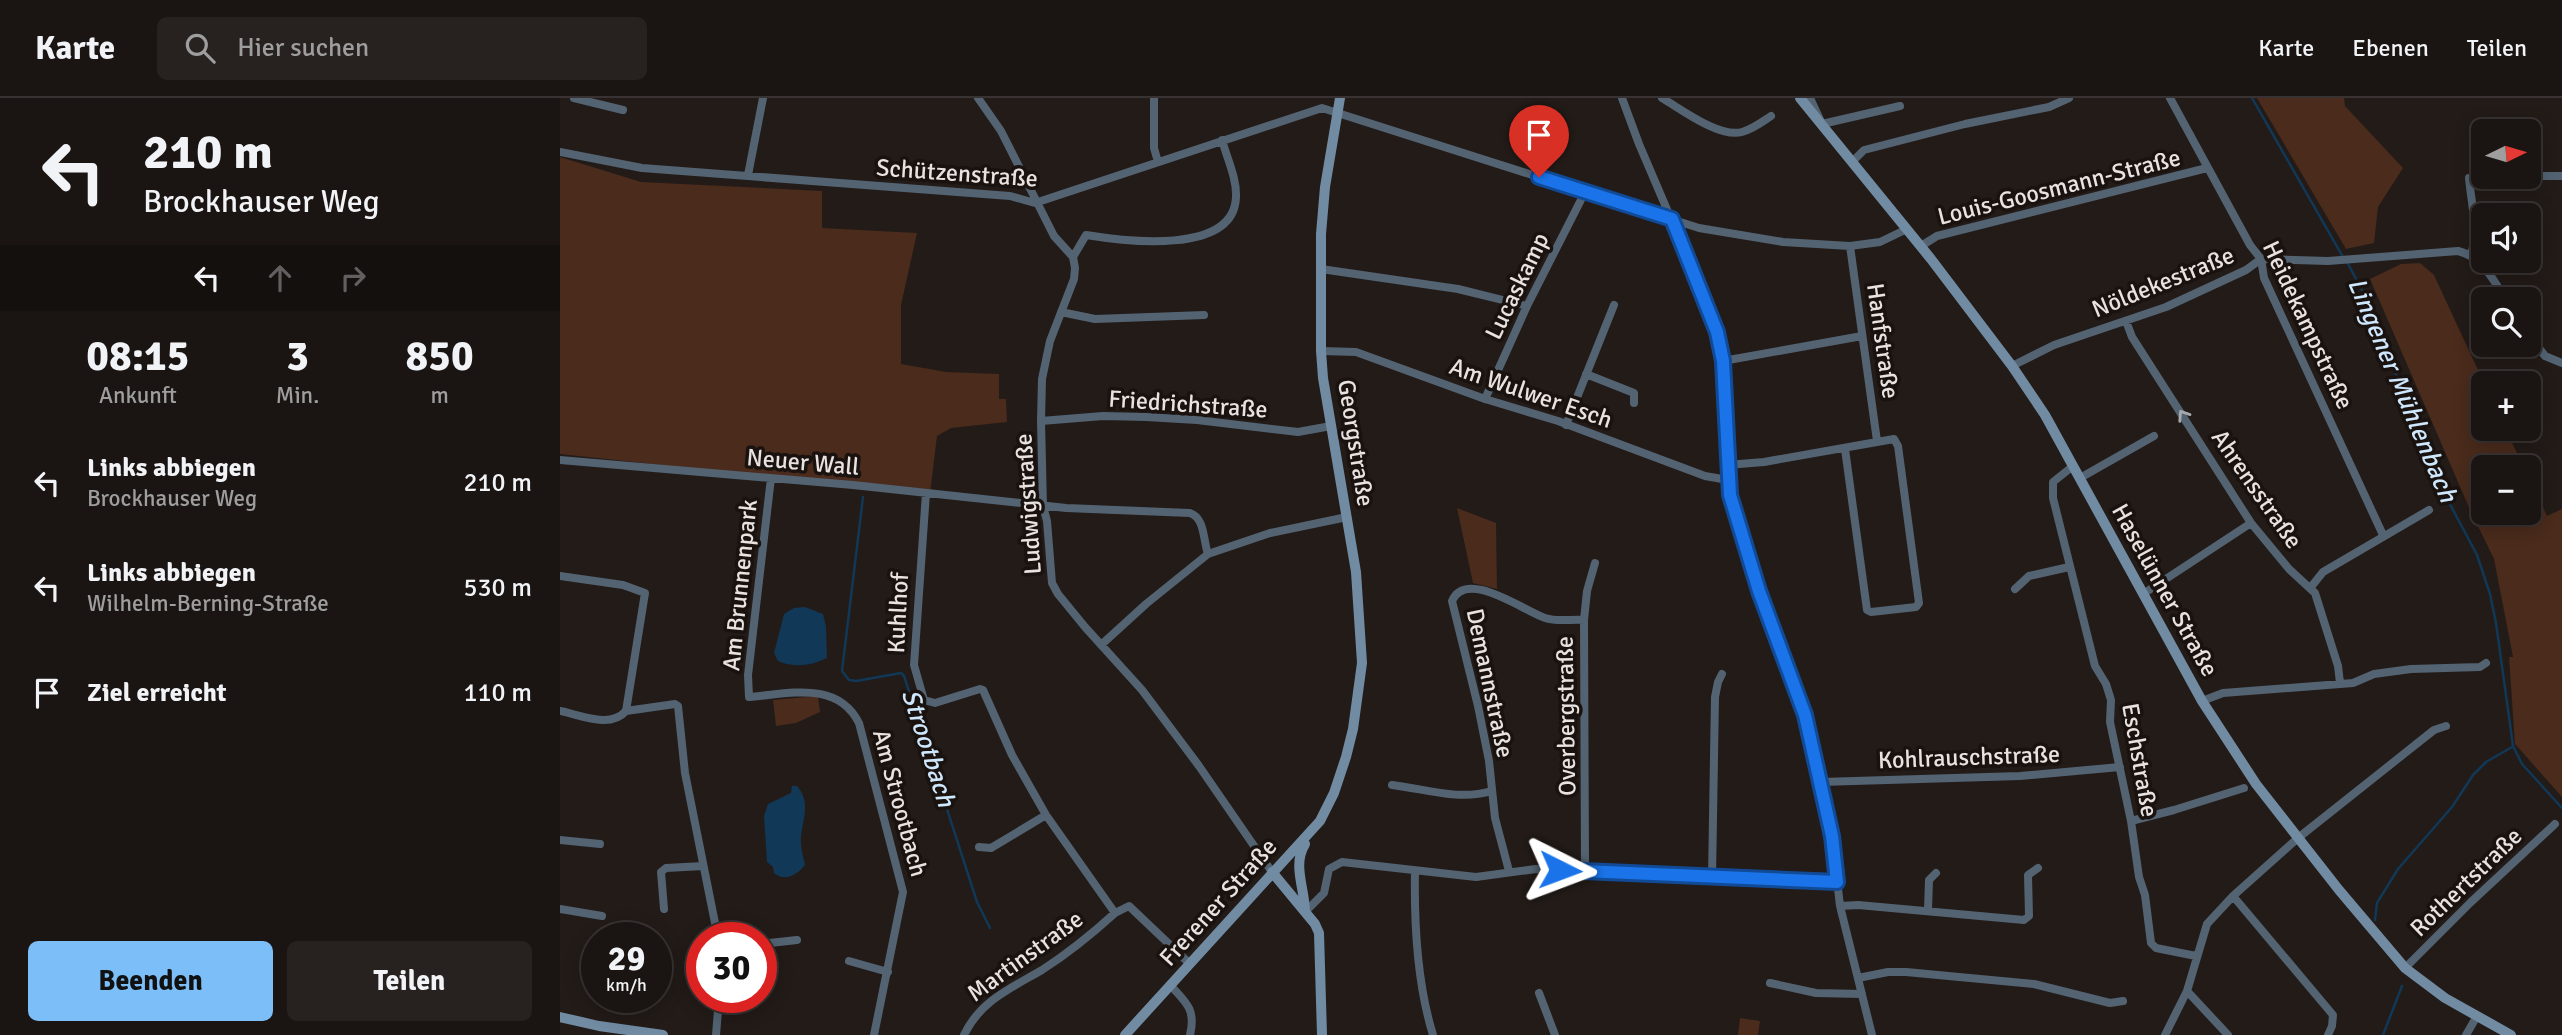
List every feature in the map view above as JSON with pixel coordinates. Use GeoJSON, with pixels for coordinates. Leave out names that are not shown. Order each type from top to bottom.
{"type":"FeatureCollection","features":[{"type":"Feature","properties":{"kind":"street"},"geometry":{"type":"LineString","coordinates":[[574,98],[623,110]]}},
{"type":"Feature","properties":{"kind":"street"},"geometry":{"type":"LineString","coordinates":[[748,175],[763,98]]}},
{"type":"Feature","properties":{"kind":"street"},"geometry":{"type":"LineString","coordinates":[[978,98],[1001,131],[1054,236],[1073,257],[1086,235],[1156,243],[1193,237],[1225,223],[1234,212],[1236,196],[1222,140]]}},
{"type":"Feature","properties":{"kind":"street"},"geometry":{"type":"LineString","coordinates":[[1154,98],[1154,148],[1158,162]]}},
{"type":"Feature","properties":{"kind":"street","name":"Georgstraße"},"geometry":{"type":"LineString","coordinates":[[1334,793],[1353,729],[1362,663],[1360,614],[1321,351],[1321,234],[1325,187],[1340,98]]}},
{"type":"Feature","properties":{"kind":"street"},"geometry":{"type":"LineString","coordinates":[[1622,98],[1717,332],[1723,361],[1727,480],[1759,591],[1801,700],[1832,836],[1840,906],[1872,1035]]}},
{"type":"Feature","properties":{"kind":"street"},"geometry":{"type":"LineString","coordinates":[[1662,98],[1712,127],[1726,132],[1742,132],[1771,116]]}},
{"type":"Feature","properties":{"kind":"street","name":"Haselünner Straße"},"geometry":{"type":"LineString","coordinates":[[1800,98],[1921,246],[2045,415],[2202,701],[2248,772],[2298,838],[2405,968],[2445,998],[2511,1035]]}},
{"type":"Feature","properties":{"kind":"street","name":"Haselünner Straße"},"geometry":{"type":"LineString","coordinates":[[1810,98],[1822,124]]}},
{"type":"Feature","properties":{"kind":"street"},"geometry":{"type":"LineString","coordinates":[[1852,162],[1864,150],[1965,124],[2049,107],[2069,98]]}},
{"type":"Feature","properties":{"kind":"street","name":"Heidekampstraße"},"geometry":{"type":"LineString","coordinates":[[2170,98],[2250,245],[2261,259],[2264,278],[2383,535]]}},
{"type":"Feature","properties":{"kind":"street"},"geometry":{"type":"LineString","coordinates":[[1822,124],[1900,107]]}},
{"type":"Feature","properties":{"kind":"street","name":"Schützenstraße"},"geometry":{"type":"LineString","coordinates":[[560,152],[642,168],[1010,196],[1035,203],[1322,108],[1699,228],[1745,237],[1850,246],[1880,242],[1907,229]]}},
{"type":"Feature","properties":{"kind":"street","name":"Louis-Goosmann-Straße"},"geometry":{"type":"LineString","coordinates":[[1921,246],[1937,236],[2207,168]]}},
{"type":"Feature","properties":{"kind":"street"},"geometry":{"type":"LineString","coordinates":[[2541,176],[2562,176]]}},
{"type":"Feature","properties":{"kind":"street"},"geometry":{"type":"LineString","coordinates":[[2471,178],[2471,203]]}},
{"type":"Feature","properties":{"kind":"street","name":"Lucaskamp"},"geometry":{"type":"LineString","coordinates":[[1485,399],[1527,306],[1586,190]]}},
{"type":"Feature","properties":{"kind":"street","name":"Hanfstraße"},"geometry":{"type":"LineString","coordinates":[[1850,246],[1877,441]]}},
{"type":"Feature","properties":{"kind":"street","name":"Nöldekestraße"},"geometry":{"type":"LineString","coordinates":[[2011,366],[2054,345],[2166,307],[2246,270],[2261,259],[2333,260],[2446,251],[2471,254]]}},
{"type":"Feature","properties":{"kind":"street","name":"Ludwigstraße"},"geometry":{"type":"LineString","coordinates":[[1073,257],[1074,279],[1060,312],[1046,358],[1041,421],[1043,506],[1047,521],[1052,583],[1058,594],[1142,690],[1183,744],[1272,873]]}},
{"type":"Feature","properties":{"kind":"street"},"geometry":{"type":"LineString","coordinates":[[1321,269],[1458,289],[1527,306]]}},
{"type":"Feature","properties":{"kind":"street"},"geometry":{"type":"LineString","coordinates":[[1566,425],[1614,305]]}},
{"type":"Feature","properties":{"kind":"street"},"geometry":{"type":"LineString","coordinates":[[1060,312],[1095,318],[1204,315]]}},
{"type":"Feature","properties":{"kind":"street","name":"Ahrensstraße"},"geometry":{"type":"LineString","coordinates":[[2126,321],[2132,337],[2251,523],[2289,569],[2311,587],[2319,603],[2338,666],[2340,683]]}},
{"type":"Feature","properties":{"kind":"street"},"geometry":{"type":"LineString","coordinates":[[1723,361],[1862,336]]}},
{"type":"Feature","properties":{"kind":"street","name":"Am Wulwer Esch"},"geometry":{"type":"LineString","coordinates":[[1321,351],[1356,352],[1485,399],[1727,480]]}},
{"type":"Feature","properties":{"kind":"street"},"geometry":{"type":"LineString","coordinates":[[2541,351],[2545,356],[2562,363]]}},
{"type":"Feature","properties":{"kind":"street"},"geometry":{"type":"LineString","coordinates":[[1586,374],[1634,394],[1634,403]]}},
{"type":"Feature","properties":{"kind":"street","name":"Friedrichstraße"},"geometry":{"type":"LineString","coordinates":[[1041,421],[1103,416],[1197,419],[1298,432],[1331,426]]}},
{"type":"Feature","properties":{"kind":"street"},"geometry":{"type":"LineString","coordinates":[[2080,478],[2154,436]]}},
{"type":"Feature","properties":{"kind":"street"},"geometry":{"type":"LineString","coordinates":[[1727,465],[1764,462],[1894,439],[1898,446],[1919,603],[1913,608],[1871,612],[1867,610],[1845,449]]}},
{"type":"Feature","properties":{"kind":"street","name":"Neuer Wall"},"geometry":{"type":"LineString","coordinates":[[560,460],[1043,506],[1190,513],[1196,515],[1200,521],[1208,554]]}},
{"type":"Feature","properties":{"kind":"street","name":"Eschstraße"},"geometry":{"type":"LineString","coordinates":[[2073,466],[2058,477],[2052,489],[2095,666],[2106,684],[2111,700],[2110,722],[2131,821],[2152,947],[2196,956]]}},
{"type":"Feature","properties":{"kind":"street","name":"Am Brunnenpark"},"geometry":{"type":"LineString","coordinates":[[749,697],[748,675],[771,478]]}},
{"type":"Feature","properties":{"kind":"street","name":"Kuhlhof"},"geometry":{"type":"LineString","coordinates":[[926,493],[914,665],[924,701],[935,703],[984,690],[1012,755],[1046,815],[1115,913]]}},
{"type":"Feature","properties":{"kind":"street"},"geometry":{"type":"LineString","coordinates":[[2311,587],[2323,572],[2429,509]]}},
{"type":"Feature","properties":{"kind":"street"},"geometry":{"type":"LineString","coordinates":[[1101,645],[1208,554],[1270,533],[1347,517]]}},
{"type":"Feature","properties":{"kind":"street"},"geometry":{"type":"LineString","coordinates":[[2143,594],[2251,523]]}},
{"type":"Feature","properties":{"kind":"street","name":"Overbergstraße"},"geometry":{"type":"LineString","coordinates":[[1585,871],[1584,620],[1587,591],[1595,563]]}},
{"type":"Feature","properties":{"kind":"street"},"geometry":{"type":"LineString","coordinates":[[2015,589],[2029,576],[2069,567]]}},
{"type":"Feature","properties":{"kind":"street"},"geometry":{"type":"LineString","coordinates":[[560,576],[623,586],[645,593],[626,712],[620,719],[610,721],[560,710]]}},
{"type":"Feature","properties":{"kind":"street","name":"Demannstraße"},"geometry":{"type":"LineString","coordinates":[[1509,871],[1494,818],[1478,706],[1452,606],[1454,597],[1465,589],[1480,589],[1548,619],[1584,620]]}},
{"type":"Feature","properties":{"kind":"street"},"geometry":{"type":"LineString","coordinates":[[2202,701],[2223,692],[2360,681],[2374,674],[2411,669],[2480,667],[2486,663]]}},
{"type":"Feature","properties":{"kind":"street"},"geometry":{"type":"LineString","coordinates":[[1712,878],[1715,697],[1722,674]]}},
{"type":"Feature","properties":{"kind":"street","name":"Am Strootbach"},"geometry":{"type":"LineString","coordinates":[[749,697],[818,691],[844,703],[859,723],[903,892],[874,1035]]}},
{"type":"Feature","properties":{"kind":"street"},"geometry":{"type":"LineString","coordinates":[[626,712],[675,704],[678,706],[685,773],[715,922]]}},
{"type":"Feature","properties":{"kind":"street"},"geometry":{"type":"LineString","coordinates":[[2165,1035],[2187,991],[2207,924],[2233,896],[2298,838],[2434,730],[2446,726]]}},
{"type":"Feature","properties":{"kind":"street","name":"Kohlrauschstraße"},"geometry":{"type":"LineString","coordinates":[[1821,782],[2046,775],[2120,767]]}},
{"type":"Feature","properties":{"kind":"street","name":"Demannstraße"},"geometry":{"type":"LineString","coordinates":[[1392,785],[1452,796],[1492,791]]}},
{"type":"Feature","properties":{"kind":"street"},"geometry":{"type":"LineString","coordinates":[[2131,821],[2244,788]]}},
{"type":"Feature","properties":{"kind":"street","name":"Frerener Straße"},"geometry":{"type":"LineString","coordinates":[[1125,1035],[1311,832],[1320,821],[1334,793]]}},
{"type":"Feature","properties":{"kind":"street"},"geometry":{"type":"LineString","coordinates":[[979,847],[990,848],[1046,815]]}},
{"type":"Feature","properties":{"kind":"street","name":"Rothertstraße"},"geometry":{"type":"LineString","coordinates":[[2405,968],[2555,824]]}},
{"type":"Feature","properties":{"kind":"street"},"geometry":{"type":"LineString","coordinates":[[1306,912],[1299,862],[1300,853],[1311,832]]}},
{"type":"Feature","properties":{"kind":"street"},"geometry":{"type":"LineString","coordinates":[[560,840],[600,844]]}},
{"type":"Feature","properties":{"kind":"street"},"geometry":{"type":"LineString","coordinates":[[1306,912],[1321,898],[1329,869],[1342,862],[1476,877],[1536,869],[1837,882]]}},
{"type":"Feature","properties":{"kind":"street"},"geometry":{"type":"LineString","coordinates":[[664,909],[661,872],[666,869],[703,866]]}},
{"type":"Feature","properties":{"kind":"street"},"geometry":{"type":"LineString","coordinates":[[1840,906],[1858,905],[2027,919],[2028,875],[2038,868]]}},
{"type":"Feature","properties":{"kind":"street"},"geometry":{"type":"LineString","coordinates":[[1415,871],[1415,908],[1422,989],[1433,1035]]}},
{"type":"Feature","properties":{"kind":"street"},"geometry":{"type":"LineString","coordinates":[[1272,873],[1315,924],[1321,945],[1322,1035]]}},
{"type":"Feature","properties":{"kind":"street"},"geometry":{"type":"LineString","coordinates":[[1928,911],[1929,880],[1936,873]]}},
{"type":"Feature","properties":{"kind":"street"},"geometry":{"type":"LineString","coordinates":[[2233,896],[2333,1015],[2328,1035]]}},
{"type":"Feature","properties":{"kind":"street"},"geometry":{"type":"LineString","coordinates":[[1115,913],[1129,905],[1190,964]]}},
{"type":"Feature","properties":{"kind":"street"},"geometry":{"type":"LineString","coordinates":[[560,909],[602,915]]}},
{"type":"Feature","properties":{"kind":"street","name":"Martinstraße"},"geometry":{"type":"LineString","coordinates":[[964,1035],[977,1013],[991,1000],[1043,969],[1115,913]]}},
{"type":"Feature","properties":{"kind":"street"},"geometry":{"type":"LineString","coordinates":[[777,942],[797,940]]}},
{"type":"Feature","properties":{"kind":"street"},"geometry":{"type":"LineString","coordinates":[[849,961],[888,972]]}},
{"type":"Feature","properties":{"kind":"street"},"geometry":{"type":"LineString","coordinates":[[1858,978],[1888,972],[1919,973],[2035,984],[2110,1003],[2123,1001]]}},
{"type":"Feature","properties":{"kind":"street"},"geometry":{"type":"LineString","coordinates":[[1770,983],[1816,993],[1862,994]]}},
{"type":"Feature","properties":{"kind":"street"},"geometry":{"type":"LineString","coordinates":[[1171,985],[1191,1009],[1194,1020],[1191,1035]]}},
{"type":"Feature","properties":{"kind":"street"},"geometry":{"type":"LineString","coordinates":[[2187,991],[2228,1035]]}},
{"type":"Feature","properties":{"kind":"street"},"geometry":{"type":"LineString","coordinates":[[1539,993],[1555,1035]]}},
{"type":"Feature","properties":{"kind":"street"},"geometry":{"type":"LineString","coordinates":[[716,1035],[718,1013]]}},
{"type":"Feature","properties":{"kind":"street"},"geometry":{"type":"LineString","coordinates":[[2466,1035],[2477,1016]]}},
{"type":"Feature","properties":{"kind":"street"},"geometry":{"type":"LineString","coordinates":[[560,1017],[599,1026],[663,1035]]}},
{"type":"Feature","properties":{"kind":"shaded area"},"geometry":{"type":"Polygon","coordinates":[[[2257,98],[2344,98],[2345,106],[2403,168],[2378,207],[2374,243],[2346,249],[2257,98]]]}},
{"type":"Feature","properties":{"kind":"shaded area"},"geometry":{"type":"Polygon","coordinates":[[[560,157],[641,182],[822,191],[822,228],[917,233],[901,305],[901,364],[946,372],[999,374],[999,399],[1006,399],[1007,422],[951,428],[937,436],[930,494],[560,454],[560,157]]]}},
{"type":"Feature","properties":{"kind":"shaded area"},"geometry":{"type":"Polygon","coordinates":[[[2420,263],[2434,275],[2478,371],[2471,371],[2471,441],[2511,441],[2518,455],[2471,455],[2471,512],[2370,279],[2401,264],[2420,263]]]}},
{"type":"Feature","properties":{"kind":"shaded area"},"geometry":{"type":"Polygon","coordinates":[[[2541,503],[2547,516],[2562,509],[2562,797],[2515,744],[2509,657],[2513,657],[2494,559],[2477,525],[2541,525],[2541,503]]]}},
{"type":"Feature","properties":{"kind":"shaded area"},"geometry":{"type":"Polygon","coordinates":[[[1457,508],[1496,523],[1497,589],[1473,583],[1457,508]]]}},
{"type":"Feature","properties":{"kind":"shaded area"},"geometry":{"type":"Polygon","coordinates":[[[818,696],[820,712],[796,723],[776,726],[773,700],[818,696]]]}},
{"type":"Feature","properties":{"kind":"shaded area"},"geometry":{"type":"Polygon","coordinates":[[[1740,1018],[1760,1021],[1758,1035],[1738,1035],[1740,1018]]]}},
{"type":"Feature","properties":{"kind":"water"},"geometry":{"type":"Polygon","coordinates":[[[805,607],[823,614],[827,658],[803,665],[778,661],[774,653],[784,614],[794,608],[805,607]]]}},
{"type":"Feature","properties":{"kind":"water"},"geometry":{"type":"Polygon","coordinates":[[[792,786],[797,786],[805,804],[801,840],[805,865],[795,874],[782,877],[774,873],[773,867],[767,862],[764,816],[768,804],[791,793],[792,786]]]}},
{"type":"Feature","properties":{"kind":"waterway","name":"Lingener Mühlenbach"},"geometry":{"type":"LineString","coordinates":[[2252,98],[2343,257]]}},
{"type":"Feature","properties":{"kind":"waterway","name":"Lingener Mühlenbach"},"geometry":{"type":"LineString","coordinates":[[2347,262],[2363,292],[2443,491],[2477,555],[2496,623],[2513,746],[2522,764],[2562,808]]}},
{"type":"Feature","properties":{"kind":"waterway","name":"Strootbach"},"geometry":{"type":"LineString","coordinates":[[863,497],[842,671],[849,680],[856,681],[901,673],[904,676],[977,902],[990,928]]}},
{"type":"Feature","properties":{"kind":"waterway"},"geometry":{"type":"LineString","coordinates":[[2375,920],[2377,903],[2398,869],[2452,807],[2473,775],[2486,762],[2512,747]]}},
{"type":"Feature","properties":{"kind":"waterway"},"geometry":{"type":"LineString","coordinates":[[2383,1035],[2402,986]]}},
{"type":"Feature","properties":{"kind":"route"},"geometry":{"type":"LineString","coordinates":[[1539,177],[1672,219],[1717,332],[1723,361],[1727,480],[1730,495],[1759,591],[1801,700],[1832,836],[1837,882],[1560,870]]}}]}
